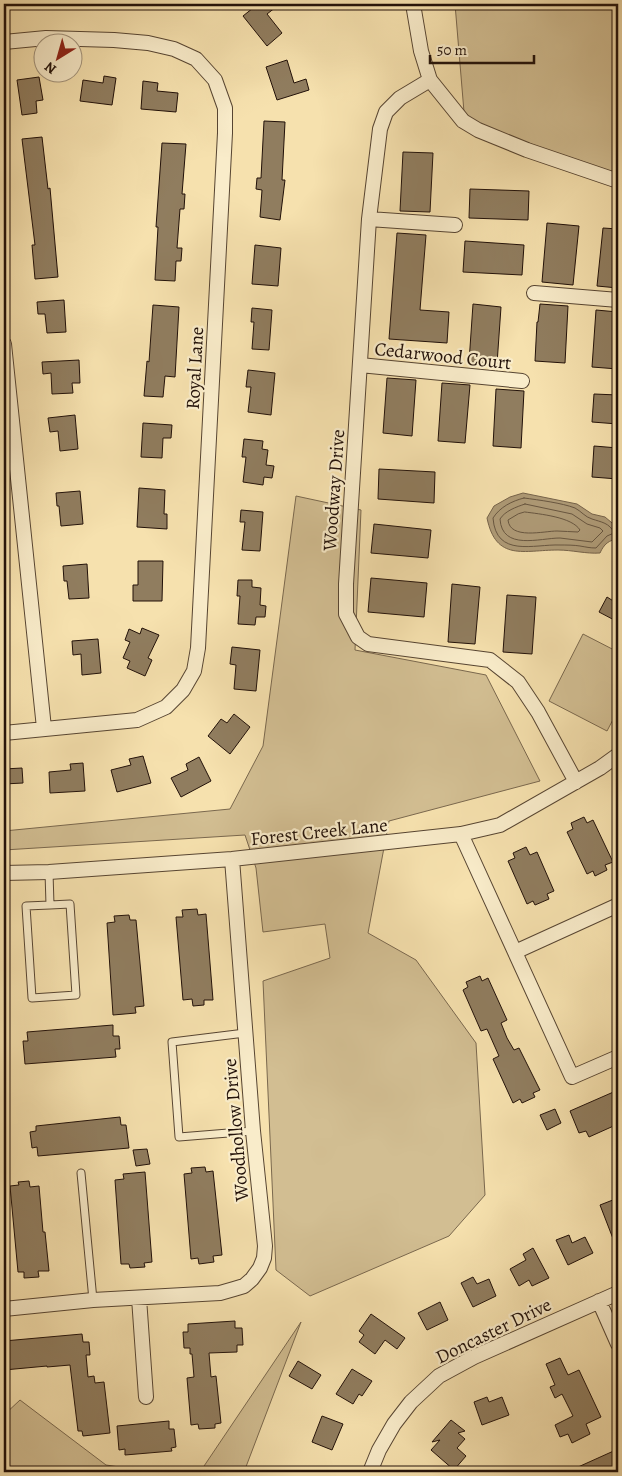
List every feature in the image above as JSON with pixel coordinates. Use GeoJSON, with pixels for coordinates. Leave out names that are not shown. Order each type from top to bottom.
{"type":"FeatureCollection","features":[{"type":"Feature","properties":{"kind":"street"},"geometry":{"type":"LineString","coordinates":[[413,4],[421,51],[430,80],[464,121],[478,130],[527,150],[618,181]]}},
{"type":"Feature","properties":{"kind":"street","name":"Royal Lane"},"geometry":{"type":"LineString","coordinates":[[4,42],[46,38],[95,40],[148,43],[174,49],[196,59],[215,80],[225,108],[198,638],[194,671],[183,690],[166,707],[137,720],[4,733]]}},
{"type":"Feature","properties":{"kind":"street","name":"Woodway Drive"},"geometry":{"type":"LineString","coordinates":[[430,80],[400,98],[386,112],[380,129],[369,219],[346,584],[346,614],[358,637],[368,644],[490,660],[518,682],[538,712],[576,782]]}},
{"type":"Feature","properties":{"kind":"street"},"geometry":{"type":"LineString","coordinates":[[369,219],[455,225]]}},
{"type":"Feature","properties":{"kind":"street"},"geometry":{"type":"LineString","coordinates":[[534,293],[618,300]]}},
{"type":"Feature","properties":{"kind":"street"},"geometry":{"type":"LineString","coordinates":[[4,344],[44,728]]}},
{"type":"Feature","properties":{"kind":"street","name":"Cedarwood Court"},"geometry":{"type":"LineString","coordinates":[[360,365],[522,381]]}},
{"type":"Feature","properties":{"kind":"street","name":"Forest Creek Lane"},"geometry":{"type":"LineString","coordinates":[[4,873],[49,872],[232,859],[461,834],[500,825],[600,768],[618,755]]}},
{"type":"Feature","properties":{"kind":"street"},"geometry":{"type":"LineString","coordinates":[[461,834],[572,1078],[618,1057]]}},
{"type":"Feature","properties":{"kind":"street","name":"Woodhollow Drive"},"geometry":{"type":"LineString","coordinates":[[4,1309],[93,1300],[220,1293],[244,1286],[252,1279],[264,1258],[232,859]]}},
{"type":"Feature","properties":{"kind":"street"},"geometry":{"type":"LineString","coordinates":[[515,952],[616,906],[618,910]]}},
{"type":"Feature","properties":{"kind":"street","name":"Doncaster Drive"},"geometry":{"type":"LineString","coordinates":[[370,1472],[379,1450],[394,1424],[411,1402],[439,1376],[474,1357],[618,1293]]}},
{"type":"Feature","properties":{"kind":"street"},"geometry":{"type":"LineString","coordinates":[[139,1298],[146,1397]]}},
{"type":"Feature","properties":{"kind":"street"},"geometry":{"type":"LineString","coordinates":[[599,1301],[618,1344]]}},
{"type":"Feature","properties":{"kind":"lane"},"geometry":{"type":"LineString","coordinates":[[49,872],[50,905]]}},
{"type":"Feature","properties":{"kind":"lane"},"geometry":{"type":"LineString","coordinates":[[70,904],[76,995],[32,998],[26,906],[50,905],[70,904]]}},
{"type":"Feature","properties":{"kind":"lane"},"geometry":{"type":"LineString","coordinates":[[245,1033],[172,1042],[179,1137],[253,1130]]}},
{"type":"Feature","properties":{"kind":"lane"},"geometry":{"type":"LineString","coordinates":[[81,1173],[93,1300]]}},
{"type":"Feature","properties":{"kind":"shaded area"},"geometry":{"type":"Polygon","coordinates":[[[455,4],[618,4],[618,188],[465,124],[455,4]]]}},
{"type":"Feature","properties":{"kind":"shaded area"},"geometry":{"type":"Polygon","coordinates":[[[296,496],[361,510],[355,650],[486,675],[540,781],[389,821],[368,933],[416,960],[476,1043],[485,1195],[449,1236],[310,1296],[276,1270],[263,981],[330,958],[325,924],[263,932],[256,868],[245,835],[4,850],[4,831],[230,809],[263,746],[296,496]]]}},
{"type":"Feature","properties":{"kind":"shaded area"},"geometry":{"type":"Polygon","coordinates":[[[583,634],[618,652],[618,710],[607,731],[549,701],[583,634]]]}},
{"type":"Feature","properties":{"kind":"shaded area"},"geometry":{"type":"Polygon","coordinates":[[[301,1322],[244,1472],[200,1472],[301,1322]]]}},
{"type":"Feature","properties":{"kind":"shaded area"},"geometry":{"type":"Polygon","coordinates":[[[20,1400],[106,1465],[152,1472],[4,1472],[4,1415],[20,1400]]]}},
{"type":"Feature","properties":{"kind":"water"},"geometry":{"type":"Polygon","coordinates":[[[523,493],[577,504],[592,514],[605,517],[618,528],[618,539],[607,543],[600,553],[558,550],[523,551],[504,547],[497,542],[491,532],[487,518],[494,506],[510,497],[523,493]]]}},
{"type":"Feature","properties":{"kind":"building"},"geometry":{"type":"Polygon","coordinates":[[[258,4],[280,4],[267,14],[282,33],[267,46],[243,16],[258,4]]]}},
{"type":"Feature","properties":{"kind":"building"},"geometry":{"type":"Polygon","coordinates":[[[287,60],[294,83],[306,79],[309,90],[277,100],[266,67],[287,60]]]}},
{"type":"Feature","properties":{"kind":"building"},"geometry":{"type":"Polygon","coordinates":[[[104,76],[116,78],[112,105],[80,101],[83,80],[103,83],[104,76]]]}},
{"type":"Feature","properties":{"kind":"building"},"geometry":{"type":"Polygon","coordinates":[[[32,78],[32,82],[40,82],[43,100],[36,101],[37,113],[22,115],[17,80],[32,78]]]}},
{"type":"Feature","properties":{"kind":"building"},"geometry":{"type":"Polygon","coordinates":[[[143,81],[158,83],[157,91],[178,93],[176,112],[141,109],[143,81]]]}},
{"type":"Feature","properties":{"kind":"building"},"geometry":{"type":"Polygon","coordinates":[[[264,121],[285,122],[282,180],[285,180],[280,220],[260,217],[262,190],[256,189],[257,178],[261,178],[264,121]]]}},
{"type":"Feature","properties":{"kind":"building"},"geometry":{"type":"Polygon","coordinates":[[[42,137],[48,189],[50,188],[58,277],[35,279],[32,245],[35,245],[22,139],[42,137]]]}},
{"type":"Feature","properties":{"kind":"building"},"geometry":{"type":"Polygon","coordinates":[[[162,143],[186,144],[182,194],[185,194],[184,209],[180,209],[177,248],[182,248],[181,261],[176,261],[175,281],[155,280],[158,227],[156,227],[162,143]]]}},
{"type":"Feature","properties":{"kind":"building"},"geometry":{"type":"Polygon","coordinates":[[[403,152],[433,153],[430,212],[400,211],[403,152]]]}},
{"type":"Feature","properties":{"kind":"building"},"geometry":{"type":"Polygon","coordinates":[[[470,189],[529,191],[528,220],[469,218],[470,189]]]}},
{"type":"Feature","properties":{"kind":"building"},"geometry":{"type":"Polygon","coordinates":[[[547,223],[579,226],[573,285],[542,282],[547,223]]]}},
{"type":"Feature","properties":{"kind":"building"},"geometry":{"type":"Polygon","coordinates":[[[603,228],[618,229],[618,288],[597,286],[603,228]]]}},
{"type":"Feature","properties":{"kind":"building"},"geometry":{"type":"Polygon","coordinates":[[[397,233],[426,235],[420,310],[449,312],[447,343],[389,339],[397,233]]]}},
{"type":"Feature","properties":{"kind":"building"},"geometry":{"type":"Polygon","coordinates":[[[465,241],[524,245],[522,275],[463,272],[465,241]]]}},
{"type":"Feature","properties":{"kind":"building"},"geometry":{"type":"Polygon","coordinates":[[[255,245],[281,248],[278,286],[252,284],[255,245]]]}},
{"type":"Feature","properties":{"kind":"building"},"geometry":{"type":"Polygon","coordinates":[[[64,300],[66,332],[47,333],[45,314],[38,314],[37,302],[64,300]]]}},
{"type":"Feature","properties":{"kind":"building"},"geometry":{"type":"Polygon","coordinates":[[[473,304],[501,307],[497,364],[469,362],[473,304]]]}},
{"type":"Feature","properties":{"kind":"building"},"geometry":{"type":"Polygon","coordinates":[[[540,304],[568,306],[565,363],[535,361],[540,304]]]}},
{"type":"Feature","properties":{"kind":"building"},"geometry":{"type":"Polygon","coordinates":[[[153,305],[179,307],[175,377],[165,376],[163,397],[144,396],[147,361],[149,362],[153,305]]]}},
{"type":"Feature","properties":{"kind":"building"},"geometry":{"type":"Polygon","coordinates":[[[252,308],[272,310],[269,350],[252,349],[254,322],[251,322],[252,308]]]}},
{"type":"Feature","properties":{"kind":"building"},"geometry":{"type":"Polygon","coordinates":[[[596,310],[618,312],[618,369],[592,367],[596,310]]]}},
{"type":"Feature","properties":{"kind":"building"},"geometry":{"type":"Polygon","coordinates":[[[79,360],[80,383],[72,383],[73,393],[52,394],[51,373],[43,374],[42,362],[79,360]]]}},
{"type":"Feature","properties":{"kind":"building"},"geometry":{"type":"Polygon","coordinates":[[[248,370],[275,373],[271,415],[248,412],[251,387],[246,387],[248,370]]]}},
{"type":"Feature","properties":{"kind":"building"},"geometry":{"type":"Polygon","coordinates":[[[387,378],[416,380],[412,436],[383,433],[387,378]]]}},
{"type":"Feature","properties":{"kind":"building"},"geometry":{"type":"Polygon","coordinates":[[[442,383],[470,385],[465,443],[438,441],[442,383]]]}},
{"type":"Feature","properties":{"kind":"building"},"geometry":{"type":"Polygon","coordinates":[[[496,389],[524,391],[521,448],[493,446],[496,389]]]}},
{"type":"Feature","properties":{"kind":"building"},"geometry":{"type":"Polygon","coordinates":[[[594,394],[618,395],[618,424],[592,422],[594,394]]]}},
{"type":"Feature","properties":{"kind":"building"},"geometry":{"type":"Polygon","coordinates":[[[75,415],[78,449],[60,451],[58,431],[50,432],[48,418],[75,415]]]}},
{"type":"Feature","properties":{"kind":"building"},"geometry":{"type":"Polygon","coordinates":[[[143,423],[172,425],[171,438],[163,438],[162,458],[141,457],[143,423]]]}},
{"type":"Feature","properties":{"kind":"building"},"geometry":{"type":"Polygon","coordinates":[[[244,439],[263,441],[262,449],[268,450],[266,465],[274,466],[272,478],[264,477],[263,485],[243,482],[246,457],[242,457],[244,439]]]}},
{"type":"Feature","properties":{"kind":"building"},"geometry":{"type":"Polygon","coordinates":[[[594,446],[618,448],[618,479],[592,477],[594,446]]]}},
{"type":"Feature","properties":{"kind":"building"},"geometry":{"type":"Polygon","coordinates":[[[379,469],[435,472],[434,503],[378,499],[379,469]]]}},
{"type":"Feature","properties":{"kind":"building"},"geometry":{"type":"Polygon","coordinates":[[[139,488],[165,490],[164,514],[167,514],[167,529],[137,527],[139,488]]]}},
{"type":"Feature","properties":{"kind":"building"},"geometry":{"type":"Polygon","coordinates":[[[80,491],[83,524],[61,526],[56,493],[80,491]]]}},
{"type":"Feature","properties":{"kind":"building"},"geometry":{"type":"Polygon","coordinates":[[[241,510],[263,512],[260,551],[242,550],[245,522],[240,522],[241,510]]]}},
{"type":"Feature","properties":{"kind":"building"},"geometry":{"type":"Polygon","coordinates":[[[374,524],[431,530],[428,558],[371,553],[374,524]]]}},
{"type":"Feature","properties":{"kind":"building"},"geometry":{"type":"Polygon","coordinates":[[[138,561],[163,561],[162,601],[133,601],[133,585],[138,585],[138,561]]]}},
{"type":"Feature","properties":{"kind":"building"},"geometry":{"type":"Polygon","coordinates":[[[87,564],[89,598],[69,599],[67,581],[64,581],[63,566],[87,564]]]}},
{"type":"Feature","properties":{"kind":"building"},"geometry":{"type":"Polygon","coordinates":[[[371,578],[427,583],[424,617],[368,612],[371,578]]]}},
{"type":"Feature","properties":{"kind":"building"},"geometry":{"type":"Polygon","coordinates":[[[238,580],[252,580],[252,587],[261,588],[260,605],[266,606],[265,617],[256,617],[255,625],[238,624],[240,596],[237,596],[238,580]]]}},
{"type":"Feature","properties":{"kind":"building"},"geometry":{"type":"Polygon","coordinates":[[[452,584],[480,587],[475,644],[448,642],[452,584]]]}},
{"type":"Feature","properties":{"kind":"building"},"geometry":{"type":"Polygon","coordinates":[[[507,595],[536,597],[532,654],[503,652],[507,595]]]}},
{"type":"Feature","properties":{"kind":"building"},"geometry":{"type":"Polygon","coordinates":[[[607,597],[618,604],[618,622],[599,612],[607,597]]]}},
{"type":"Feature","properties":{"kind":"building"},"geometry":{"type":"Polygon","coordinates":[[[142,628],[159,635],[148,658],[152,660],[145,676],[127,668],[130,661],[123,658],[130,642],[125,640],[129,629],[140,634],[142,628]]]}},
{"type":"Feature","properties":{"kind":"building"},"geometry":{"type":"Polygon","coordinates":[[[98,639],[101,673],[82,675],[81,654],[73,655],[72,641],[98,639]]]}},
{"type":"Feature","properties":{"kind":"building"},"geometry":{"type":"Polygon","coordinates":[[[232,647],[260,650],[256,691],[234,689],[236,665],[230,664],[232,647]]]}},
{"type":"Feature","properties":{"kind":"building"},"geometry":{"type":"Polygon","coordinates":[[[234,714],[250,727],[230,754],[208,736],[221,719],[227,723],[234,714]]]}},
{"type":"Feature","properties":{"kind":"building"},"geometry":{"type":"Polygon","coordinates":[[[143,756],[151,783],[117,792],[111,770],[131,765],[129,759],[143,756]]]}},
{"type":"Feature","properties":{"kind":"building"},"geometry":{"type":"Polygon","coordinates":[[[199,757],[211,781],[181,797],[171,778],[188,770],[186,764],[199,757]]]}},
{"type":"Feature","properties":{"kind":"building"},"geometry":{"type":"Polygon","coordinates":[[[83,763],[85,791],[50,793],[49,772],[71,770],[70,764],[83,763]]]}},
{"type":"Feature","properties":{"kind":"building"},"geometry":{"type":"Polygon","coordinates":[[[22,768],[23,783],[4,784],[4,769],[22,768]]]}},
{"type":"Feature","properties":{"kind":"building"},"geometry":{"type":"Polygon","coordinates":[[[584,817],[587,823],[593,820],[613,862],[605,865],[607,870],[595,876],[593,871],[587,874],[567,832],[573,829],[571,823],[584,817]]]}},
{"type":"Feature","properties":{"kind":"building"},"geometry":{"type":"Polygon","coordinates":[[[526,847],[530,855],[537,852],[554,891],[547,894],[549,899],[535,905],[533,901],[527,904],[508,861],[515,858],[513,853],[526,847]]]}},
{"type":"Feature","properties":{"kind":"building"},"geometry":{"type":"Polygon","coordinates":[[[197,909],[198,915],[206,914],[213,1000],[204,1000],[204,1005],[193,1006],[192,999],[183,1000],[176,917],[183,917],[182,910],[197,909]]]}},
{"type":"Feature","properties":{"kind":"building"},"geometry":{"type":"Polygon","coordinates":[[[129,915],[130,920],[136,920],[144,1006],[135,1007],[136,1013],[113,1015],[107,923],[115,922],[114,916],[129,915]]]}},
{"type":"Feature","properties":{"kind":"building"},"geometry":{"type":"Polygon","coordinates":[[[480,976],[482,981],[488,978],[507,1020],[501,1023],[507,1038],[514,1050],[519,1048],[540,1090],[533,1093],[535,1097],[522,1103],[520,1099],[513,1103],[493,1059],[499,1056],[487,1029],[481,1031],[463,990],[468,987],[466,982],[480,976]]]}},
{"type":"Feature","properties":{"kind":"building"},"geometry":{"type":"Polygon","coordinates":[[[113,1025],[113,1036],[119,1036],[120,1049],[115,1049],[116,1057],[25,1064],[23,1041],[28,1041],[27,1032],[113,1025]]]}},
{"type":"Feature","properties":{"kind":"building"},"geometry":{"type":"Polygon","coordinates":[[[618,1090],[618,1124],[589,1137],[586,1131],[579,1133],[570,1111],[618,1090]]]}},
{"type":"Feature","properties":{"kind":"building"},"geometry":{"type":"Polygon","coordinates":[[[555,1109],[561,1123],[547,1130],[540,1115],[555,1109]]]}},
{"type":"Feature","properties":{"kind":"building"},"geometry":{"type":"Polygon","coordinates":[[[120,1117],[121,1125],[126,1125],[129,1148],[38,1156],[37,1147],[32,1148],[30,1132],[36,1131],[36,1126],[120,1117]]]}},
{"type":"Feature","properties":{"kind":"building"},"geometry":{"type":"Polygon","coordinates":[[[147,1149],[150,1164],[136,1166],[133,1150],[147,1149]]]}},
{"type":"Feature","properties":{"kind":"building"},"geometry":{"type":"Polygon","coordinates":[[[205,1167],[206,1172],[213,1171],[222,1255],[213,1256],[214,1262],[199,1264],[198,1258],[191,1259],[184,1174],[192,1173],[191,1168],[205,1167]]]}},
{"type":"Feature","properties":{"kind":"building"},"geometry":{"type":"Polygon","coordinates":[[[145,1172],[152,1262],[144,1263],[145,1267],[130,1268],[129,1264],[121,1264],[115,1180],[124,1179],[123,1174],[145,1172]]]}},
{"type":"Feature","properties":{"kind":"building"},"geometry":{"type":"Polygon","coordinates":[[[29,1181],[30,1187],[39,1186],[49,1271],[38,1271],[39,1277],[24,1278],[24,1272],[18,1272],[10,1186],[19,1185],[18,1182],[29,1181]]]}},
{"type":"Feature","properties":{"kind":"building"},"geometry":{"type":"Polygon","coordinates":[[[618,1198],[618,1249],[617,1249],[600,1205],[618,1198]]]}},
{"type":"Feature","properties":{"kind":"building"},"geometry":{"type":"Polygon","coordinates":[[[569,1235],[572,1243],[585,1237],[593,1253],[568,1265],[556,1240],[569,1235]]]}},
{"type":"Feature","properties":{"kind":"building"},"geometry":{"type":"Polygon","coordinates":[[[533,1248],[549,1278],[532,1286],[529,1280],[519,1286],[510,1269],[526,1260],[523,1254],[533,1248]]]}},
{"type":"Feature","properties":{"kind":"building"},"geometry":{"type":"Polygon","coordinates":[[[473,1277],[477,1284],[489,1279],[496,1296],[473,1307],[461,1283],[473,1277]]]}},
{"type":"Feature","properties":{"kind":"building"},"geometry":{"type":"Polygon","coordinates":[[[440,1302],[448,1320],[427,1330],[418,1313],[440,1302]]]}},
{"type":"Feature","properties":{"kind":"building"},"geometry":{"type":"Polygon","coordinates":[[[371,1314],[405,1338],[397,1349],[385,1340],[375,1354],[359,1342],[364,1335],[359,1331],[371,1314]]]}},
{"type":"Feature","properties":{"kind":"building"},"geometry":{"type":"Polygon","coordinates":[[[235,1321],[235,1328],[242,1328],[243,1345],[237,1345],[237,1352],[209,1353],[211,1377],[216,1376],[221,1423],[215,1424],[215,1428],[199,1429],[198,1424],[191,1425],[187,1378],[194,1377],[192,1354],[190,1354],[190,1348],[184,1348],[183,1332],[188,1332],[188,1324],[235,1321]]]}},
{"type":"Feature","properties":{"kind":"building"},"geometry":{"type":"Polygon","coordinates":[[[82,1334],[83,1342],[89,1342],[90,1355],[86,1355],[88,1377],[94,1376],[95,1383],[104,1382],[110,1433],[83,1436],[82,1431],[78,1431],[70,1365],[4,1370],[4,1341],[82,1334]]]}},
{"type":"Feature","properties":{"kind":"building"},"geometry":{"type":"Polygon","coordinates":[[[560,1358],[568,1375],[579,1370],[601,1417],[586,1424],[590,1434],[572,1443],[568,1434],[560,1437],[555,1425],[573,1416],[562,1394],[555,1398],[550,1387],[555,1385],[546,1364],[560,1358]]]}},
{"type":"Feature","properties":{"kind":"building"},"geometry":{"type":"Polygon","coordinates":[[[298,1361],[321,1375],[312,1389],[289,1376],[298,1361]]]}},
{"type":"Feature","properties":{"kind":"building"},"geometry":{"type":"Polygon","coordinates":[[[352,1369],[372,1381],[362,1396],[359,1394],[353,1404],[336,1394],[352,1369]]]}},
{"type":"Feature","properties":{"kind":"building"},"geometry":{"type":"Polygon","coordinates":[[[487,1397],[489,1402],[502,1397],[509,1415],[482,1425],[474,1402],[487,1397]]]}},
{"type":"Feature","properties":{"kind":"building"},"geometry":{"type":"Polygon","coordinates":[[[322,1416],[343,1424],[332,1450],[312,1442],[322,1416]]]}},
{"type":"Feature","properties":{"kind":"building"},"geometry":{"type":"Polygon","coordinates":[[[451,1420],[465,1431],[458,1433],[465,1439],[457,1448],[466,1456],[454,1470],[431,1450],[440,1440],[432,1442],[451,1420]]]}},
{"type":"Feature","properties":{"kind":"building"},"geometry":{"type":"Polygon","coordinates":[[[169,1421],[169,1429],[174,1429],[176,1447],[171,1448],[172,1451],[125,1455],[125,1449],[119,1450],[117,1426],[169,1421]]]}},
{"type":"Feature","properties":{"kind":"building"},"geometry":{"type":"Polygon","coordinates":[[[618,1449],[618,1472],[567,1472],[618,1449]]]}}]}
